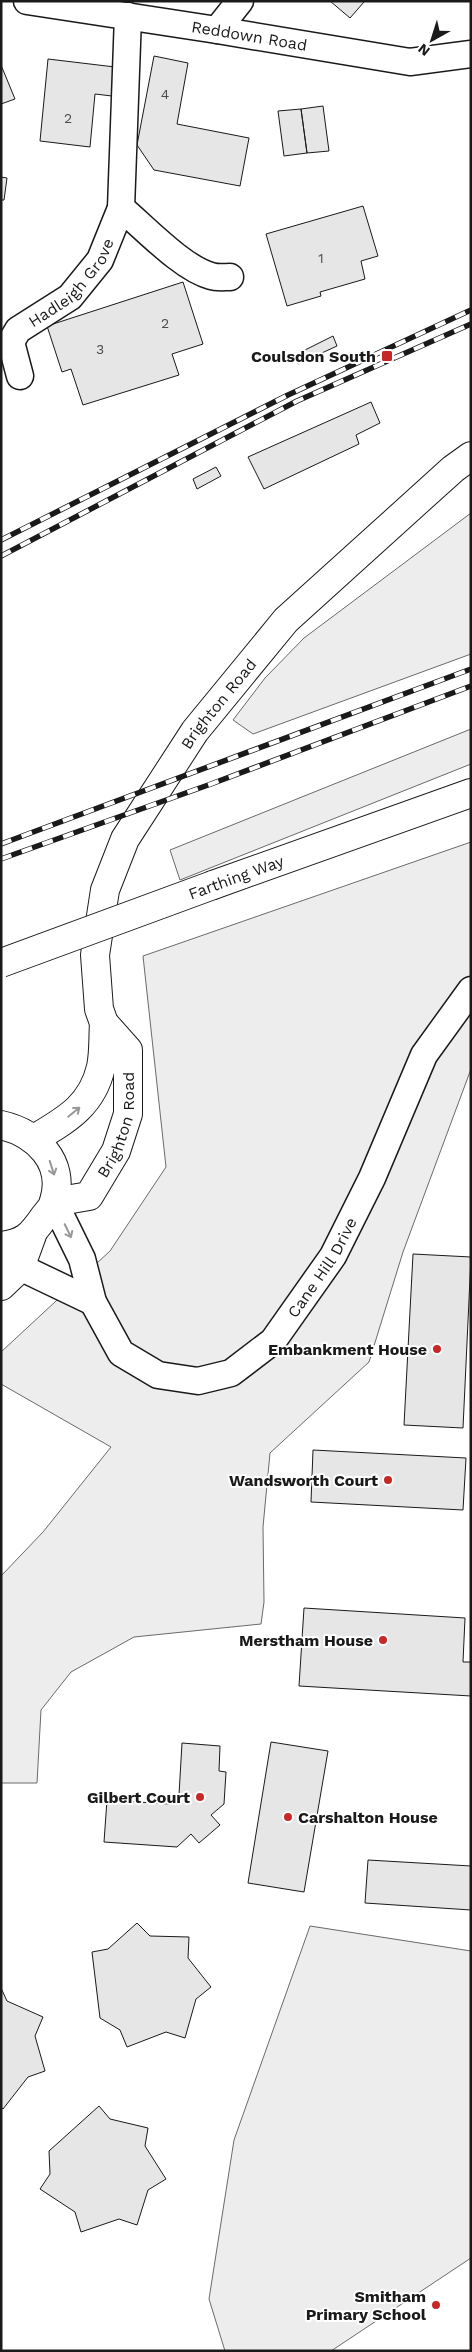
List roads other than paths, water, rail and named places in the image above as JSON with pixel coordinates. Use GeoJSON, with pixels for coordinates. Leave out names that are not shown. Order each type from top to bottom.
{"type":"FeatureCollection","features":[{"type":"Feature","properties":{"kind":"main road","name":"Brighton Road"},"geometry":{"type":"LineString","coordinates":[[54,1202],[89,1196],[116,1151],[128,1114],[128,1050],[104,1023],[98,1009],[95,956],[105,890],[125,839],[165,775],[196,731],[286,620],[453,469],[471,456]]}},
{"type":"Feature","properties":{"kind":"main road","name":"Farthing Way"},"geometry":{"type":"LineString","coordinates":[[1,962],[471,793]]}},
{"type":"Feature","properties":{"kind":"main road","name":"Brighton Road"},"geometry":{"type":"LineString","coordinates":[[34,1139],[60,1123],[86,1102],[101,1067],[104,1023]]}},
{"type":"Feature","properties":{"kind":"main road"},"geometry":{"type":"LineString","coordinates":[[1,1125],[18,1129],[34,1139],[46,1152],[54,1168],[56,1185],[54,1202],[7,1271]]}},
{"type":"Feature","properties":{"kind":"main road"},"geometry":{"type":"LineString","coordinates":[[1,1246],[14,1244],[32,1235]]}},
{"type":"Feature","properties":{"kind":"street","name":"Reddown Road"},"geometry":{"type":"LineString","coordinates":[[27,1],[410,62],[471,54]]}},
{"type":"Feature","properties":{"kind":"street"},"geometry":{"type":"LineString","coordinates":[[217,30],[240,1]]}},
{"type":"Feature","properties":{"kind":"street","name":"Hadleigh Grove"},"geometry":{"type":"LineString","coordinates":[[20,376],[11,342],[18,330],[70,297],[100,260],[122,208],[128,16]]}},
{"type":"Feature","properties":{"kind":"street"},"geometry":{"type":"LineString","coordinates":[[122,208],[182,260],[198,271],[212,277],[230,276]]}},
{"type":"Feature","properties":{"kind":"street","name":"Cane Hill Drive"},"geometry":{"type":"LineString","coordinates":[[54,1202],[82,1259],[93,1302],[121,1353],[158,1375],[198,1381],[231,1373],[273,1341],[333,1256],[372,1178],[424,1055],[470,992]]}},
{"type":"Feature","properties":{"kind":"street"},"geometry":{"type":"LineString","coordinates":[[7,1271],[40,1275],[93,1302]]}},
{"type":"Feature","properties":{"kind":"railway"},"geometry":{"type":"LineString","coordinates":[[1,540],[288,395],[471,310]]}},
{"type":"Feature","properties":{"kind":"railway"},"geometry":{"type":"LineString","coordinates":[[1,556],[297,401],[471,324]]}},
{"type":"Feature","properties":{"kind":"railway"},"geometry":{"type":"LineString","coordinates":[[1,844],[471,669]]}},
{"type":"Feature","properties":{"kind":"railway"},"geometry":{"type":"LineString","coordinates":[[1,859],[211,784],[471,686]]}},
{"type":"Feature","properties":{"kind":"place","name":"Coulsdon South"},"geometry":{"type":"Point","coordinates":[387,356]}},
{"type":"Feature","properties":{"kind":"place","name":"Embankment House"},"geometry":{"type":"Point","coordinates":[437,1349]}},
{"type":"Feature","properties":{"kind":"place","name":"Wandsworth Court"},"geometry":{"type":"Point","coordinates":[388,1480]}},
{"type":"Feature","properties":{"kind":"place","name":"Merstham House"},"geometry":{"type":"Point","coordinates":[383,1640]}},
{"type":"Feature","properties":{"kind":"place","name":"Gilbert Court"},"geometry":{"type":"Point","coordinates":[200,1797]}},
{"type":"Feature","properties":{"kind":"place","name":"Carshalton House"},"geometry":{"type":"Point","coordinates":[288,1817]}},
{"type":"Feature","properties":{"kind":"place","name":"Smitham Primary School"},"geometry":{"type":"Point","coordinates":[436,2305]}}]}
